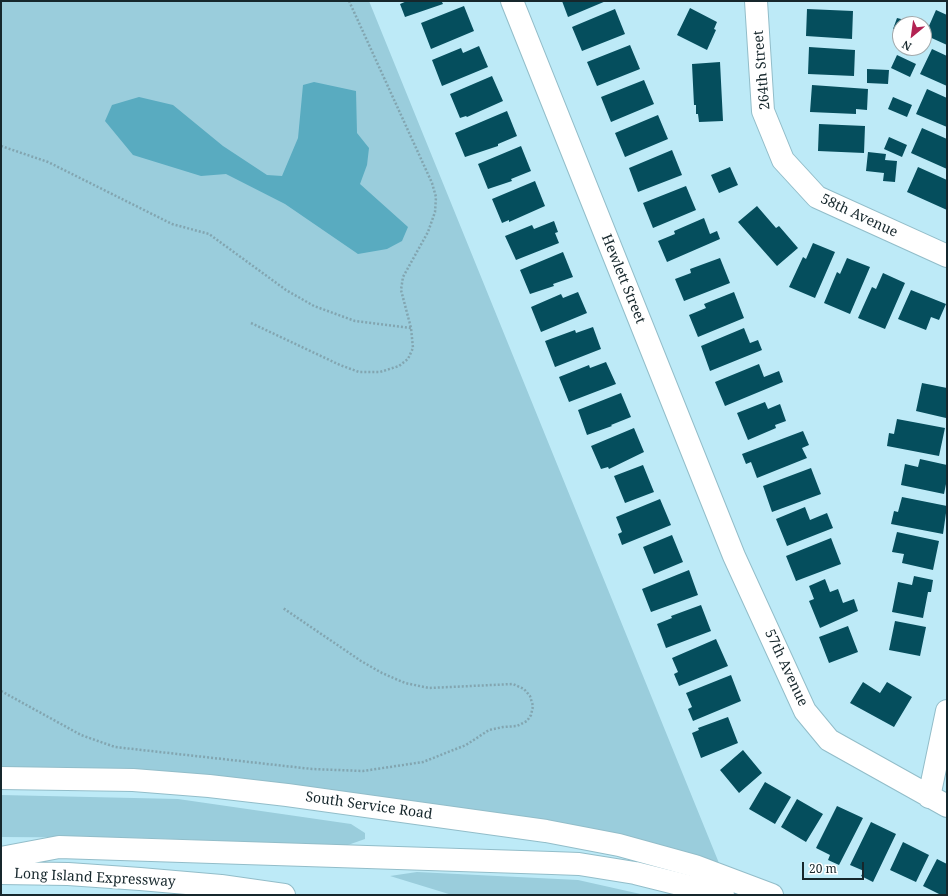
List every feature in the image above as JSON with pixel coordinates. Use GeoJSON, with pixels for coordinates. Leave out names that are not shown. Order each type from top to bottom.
{"type":"FeatureCollection","features":[{"type":"Feature","properties":{"kind":"main road","name":"Hewlett Street"},"geometry":{"type":"LineString","coordinates":[[512,1],[734,556]]}},
{"type":"Feature","properties":{"kind":"main road","name":"264th Street"},"geometry":{"type":"LineString","coordinates":[[756,1],[763,111],[783,160]]}},
{"type":"Feature","properties":{"kind":"main road","name":"58th Avenue"},"geometry":{"type":"LineString","coordinates":[[783,160],[817,197],[947,256]]}},
{"type":"Feature","properties":{"kind":"main road","name":"57th Avenue"},"geometry":{"type":"LineString","coordinates":[[734,556],[805,711],[829,740],[938,801]]}},
{"type":"Feature","properties":{"kind":"main road"},"geometry":{"type":"LineString","coordinates":[[938,801],[947,711]]}},
{"type":"Feature","properties":{"kind":"main road","name":"South Service Road"},"geometry":{"type":"LineString","coordinates":[[1,778],[133,780],[209,786],[434,815],[584,837],[695,866],[726,887]]}},
{"type":"Feature","properties":{"kind":"main road"},"geometry":{"type":"LineString","coordinates":[[1,858],[58,847],[578,864],[772,895]]}},
{"type":"Feature","properties":{"kind":"main road","name":"Long Island Expressway"},"geometry":{"type":"LineString","coordinates":[[1,873],[68,874],[140,879],[221,886],[284,895]]}},
{"type":"Feature","properties":{"kind":"path"},"geometry":{"type":"LineString","coordinates":[[251,323],[340,365],[359,372],[380,372],[399,366],[408,359],[413,348],[411,328],[401,290],[403,277],[428,232],[435,212],[436,197],[432,183],[349,1]]}},
{"type":"Feature","properties":{"kind":"path"},"geometry":{"type":"LineString","coordinates":[[1,146],[48,162],[172,224],[209,234],[286,290],[314,306],[355,321],[411,328]]}},
{"type":"Feature","properties":{"kind":"path"},"geometry":{"type":"LineString","coordinates":[[1,691],[80,735],[115,748],[312,769],[363,771],[423,762],[466,744],[489,730],[517,726],[527,721],[531,715],[533,706],[530,696],[524,689],[513,684],[429,688],[405,683],[382,673],[361,661],[283,608]]}},
{"type":"Feature","properties":{"kind":"shaded area"},"geometry":{"type":"Polygon","coordinates":[[[1,1],[369,1],[723,873],[584,835],[1,775],[1,1]]]}},
{"type":"Feature","properties":{"kind":"shaded area"},"geometry":{"type":"Polygon","coordinates":[[[314,82],[356,91],[357,133],[369,148],[367,165],[360,184],[408,227],[402,241],[387,249],[358,254],[285,204],[226,174],[201,176],[133,155],[105,121],[112,105],[139,97],[173,105],[223,146],[267,175],[282,176],[298,138],[303,85],[314,82]]]}},
{"type":"Feature","properties":{"kind":"shaded area"},"geometry":{"type":"Polygon","coordinates":[[[1,795],[178,799],[351,824],[365,833],[365,839],[345,846],[148,838],[1,837],[1,795]]]}},
{"type":"Feature","properties":{"kind":"shaded area"},"geometry":{"type":"Polygon","coordinates":[[[417,872],[578,880],[645,895],[452,895],[390,876],[417,872]]]}},
{"type":"Feature","properties":{"kind":"building"},"geometry":{"type":"Polygon","coordinates":[[[407,1],[445,1],[442,2],[443,4],[405,17],[400,4],[407,1]]]}},
{"type":"Feature","properties":{"kind":"building"},"geometry":{"type":"Polygon","coordinates":[[[562,1],[606,1],[568,17],[562,1]]]}},
{"type":"Feature","properties":{"kind":"building"},"geometry":{"type":"Polygon","coordinates":[[[464,6],[474,31],[431,49],[421,23],[464,6]]]}},
{"type":"Feature","properties":{"kind":"building"},"geometry":{"type":"Polygon","coordinates":[[[690,8],[717,22],[714,29],[716,30],[707,50],[677,35],[690,8]]]}},
{"type":"Feature","properties":{"kind":"building"},"geometry":{"type":"Polygon","coordinates":[[[615,9],[625,34],[582,51],[572,27],[615,9]]]}},
{"type":"Feature","properties":{"kind":"building"},"geometry":{"type":"Polygon","coordinates":[[[807,9],[853,11],[852,39],[806,36],[807,9]]]}},
{"type":"Feature","properties":{"kind":"building"},"geometry":{"type":"Polygon","coordinates":[[[936,10],[947,15],[947,45],[932,38],[932,19],[936,10]]]}},
{"type":"Feature","properties":{"kind":"building"},"geometry":{"type":"Polygon","coordinates":[[[630,45],[640,69],[597,86],[587,62],[630,45]]]}},
{"type":"Feature","properties":{"kind":"building"},"geometry":{"type":"Polygon","coordinates":[[[479,46],[488,67],[442,86],[432,60],[461,48],[463,53],[479,46]]]}},
{"type":"Feature","properties":{"kind":"building"},"geometry":{"type":"Polygon","coordinates":[[[809,47],[855,50],[854,76],[808,74],[809,47]]]}},
{"type":"Feature","properties":{"kind":"building"},"geometry":{"type":"Polygon","coordinates":[[[932,49],[947,56],[947,86],[920,74],[929,56],[932,56],[932,49]]]}},
{"type":"Feature","properties":{"kind":"building"},"geometry":{"type":"Polygon","coordinates":[[[897,56],[916,64],[910,77],[891,68],[897,56]]]}},
{"type":"Feature","properties":{"kind":"building"},"geometry":{"type":"Polygon","coordinates":[[[720,62],[723,121],[699,122],[698,114],[696,114],[696,105],[694,105],[692,64],[720,62]]]}},
{"type":"Feature","properties":{"kind":"building"},"geometry":{"type":"Polygon","coordinates":[[[867,69],[889,70],[888,84],[867,83],[867,69]]]}},
{"type":"Feature","properties":{"kind":"building"},"geometry":{"type":"Polygon","coordinates":[[[492,76],[503,101],[467,117],[460,118],[450,94],[492,76]]]}},
{"type":"Feature","properties":{"kind":"building"},"geometry":{"type":"Polygon","coordinates":[[[644,80],[654,104],[611,122],[601,97],[644,80]]]}},
{"type":"Feature","properties":{"kind":"building"},"geometry":{"type":"Polygon","coordinates":[[[812,85],[868,89],[867,110],[856,109],[856,114],[810,112],[812,85]]]}},
{"type":"Feature","properties":{"kind":"building"},"geometry":{"type":"Polygon","coordinates":[[[927,89],[947,98],[947,127],[916,114],[927,89]]]}},
{"type":"Feature","properties":{"kind":"building"},"geometry":{"type":"Polygon","coordinates":[[[893,97],[912,105],[907,117],[888,109],[893,97]]]}},
{"type":"Feature","properties":{"kind":"building"},"geometry":{"type":"Polygon","coordinates":[[[507,111],[517,136],[498,144],[498,146],[465,157],[455,133],[507,111]]]}},
{"type":"Feature","properties":{"kind":"building"},"geometry":{"type":"Polygon","coordinates":[[[658,115],[668,139],[625,157],[615,133],[658,115]]]}},
{"type":"Feature","properties":{"kind":"building"},"geometry":{"type":"Polygon","coordinates":[[[819,124],[865,126],[864,153],[818,151],[819,124]]]}},
{"type":"Feature","properties":{"kind":"building"},"geometry":{"type":"Polygon","coordinates":[[[922,128],[947,139],[947,169],[911,153],[922,128]]]}},
{"type":"Feature","properties":{"kind":"building"},"geometry":{"type":"Polygon","coordinates":[[[889,137],[907,145],[902,157],[884,149],[889,137]]]}},
{"type":"Feature","properties":{"kind":"building"},"geometry":{"type":"Polygon","coordinates":[[[521,146],[531,171],[511,179],[512,181],[488,189],[478,164],[521,146]]]}},
{"type":"Feature","properties":{"kind":"building"},"geometry":{"type":"Polygon","coordinates":[[[672,150],[682,175],[638,192],[629,168],[672,150]]]}},
{"type":"Feature","properties":{"kind":"building"},"geometry":{"type":"Polygon","coordinates":[[[868,152],[886,154],[885,160],[897,161],[895,182],[883,181],[884,173],[866,171],[868,152]]]}},
{"type":"Feature","properties":{"kind":"building"},"geometry":{"type":"Polygon","coordinates":[[[730,167],[738,185],[719,193],[711,175],[730,167]]]}},
{"type":"Feature","properties":{"kind":"building"},"geometry":{"type":"Polygon","coordinates":[[[918,167],[947,180],[947,210],[907,192],[918,167]]]}},
{"type":"Feature","properties":{"kind":"building"},"geometry":{"type":"Polygon","coordinates":[[[535,181],[545,206],[509,222],[509,220],[502,223],[492,199],[535,181]]]}},
{"type":"Feature","properties":{"kind":"building"},"geometry":{"type":"Polygon","coordinates":[[[686,186],[696,210],[653,228],[643,203],[686,186]]]}},
{"type":"Feature","properties":{"kind":"building"},"geometry":{"type":"Polygon","coordinates":[[[757,206],[776,228],[779,226],[798,248],[777,266],[738,222],[757,206]]]}},
{"type":"Feature","properties":{"kind":"building"},"geometry":{"type":"Polygon","coordinates":[[[704,218],[710,234],[717,231],[720,239],[667,262],[658,241],[675,234],[674,231],[704,218]]]}},
{"type":"Feature","properties":{"kind":"building"},"geometry":{"type":"Polygon","coordinates":[[[554,221],[558,232],[555,233],[559,243],[516,260],[505,236],[532,225],[534,229],[554,221]]]}},
{"type":"Feature","properties":{"kind":"building"},"geometry":{"type":"Polygon","coordinates":[[[813,243],[835,252],[815,298],[789,287],[803,257],[806,259],[813,243]]]}},
{"type":"Feature","properties":{"kind":"building"},"geometry":{"type":"Polygon","coordinates":[[[563,252],[573,277],[553,284],[554,286],[530,294],[520,270],[563,252]]]}},
{"type":"Feature","properties":{"kind":"building"},"geometry":{"type":"Polygon","coordinates":[[[720,258],[730,283],[684,301],[675,279],[691,273],[690,269],[720,258]]]}},
{"type":"Feature","properties":{"kind":"building"},"geometry":{"type":"Polygon","coordinates":[[[847,258],[870,267],[850,314],[824,303],[837,272],[840,274],[847,258]]]}},
{"type":"Feature","properties":{"kind":"building"},"geometry":{"type":"Polygon","coordinates":[[[883,273],[905,283],[885,329],[858,318],[872,287],[876,289],[883,273]]]}},
{"type":"Feature","properties":{"kind":"building"},"geometry":{"type":"Polygon","coordinates":[[[911,290],[946,304],[939,320],[931,317],[926,330],[898,319],[911,290]]]}},
{"type":"Feature","properties":{"kind":"building"},"geometry":{"type":"Polygon","coordinates":[[[578,292],[587,313],[541,332],[531,307],[561,294],[563,298],[578,292]]]}},
{"type":"Feature","properties":{"kind":"building"},"geometry":{"type":"Polygon","coordinates":[[[734,292],[744,318],[698,337],[689,315],[706,308],[704,304],[734,292]]]}},
{"type":"Feature","properties":{"kind":"building"},"geometry":{"type":"Polygon","coordinates":[[[593,327],[601,349],[555,367],[545,341],[575,330],[576,333],[593,327]]]}},
{"type":"Feature","properties":{"kind":"building"},"geometry":{"type":"Polygon","coordinates":[[[744,328],[750,343],[758,340],[762,350],[710,371],[701,346],[744,328]]]}},
{"type":"Feature","properties":{"kind":"building"},"geometry":{"type":"Polygon","coordinates":[[[606,362],[616,384],[569,402],[559,377],[589,365],[590,368],[606,362]]]}},
{"type":"Feature","properties":{"kind":"building"},"geometry":{"type":"Polygon","coordinates":[[[759,364],[764,377],[779,371],[783,382],[725,406],[715,382],[759,364]]]}},
{"type":"Feature","properties":{"kind":"building"},"geometry":{"type":"Polygon","coordinates":[[[922,383],[947,388],[946,418],[916,411],[922,383]]]}},
{"type":"Feature","properties":{"kind":"building"},"geometry":{"type":"Polygon","coordinates":[[[621,393],[631,417],[587,435],[578,410],[621,393]]]}},
{"type":"Feature","properties":{"kind":"building"},"geometry":{"type":"Polygon","coordinates":[[[765,402],[768,409],[780,404],[786,421],[775,425],[776,428],[748,440],[737,413],[765,402]]]}},
{"type":"Feature","properties":{"kind":"building"},"geometry":{"type":"Polygon","coordinates":[[[897,419],[945,428],[939,456],[887,446],[889,433],[894,434],[897,419]]]}},
{"type":"Feature","properties":{"kind":"building"},"geometry":{"type":"Polygon","coordinates":[[[634,428],[644,452],[609,469],[608,467],[601,469],[591,446],[634,428]]]}},
{"type":"Feature","properties":{"kind":"building"},"geometry":{"type":"Polygon","coordinates":[[[803,431],[809,445],[802,448],[807,458],[757,478],[751,462],[746,464],[742,454],[803,431]]]}},
{"type":"Feature","properties":{"kind":"building"},"geometry":{"type":"Polygon","coordinates":[[[920,459],[947,465],[947,479],[944,494],[901,485],[905,464],[918,467],[920,459]]]}},
{"type":"Feature","properties":{"kind":"building"},"geometry":{"type":"Polygon","coordinates":[[[643,465],[654,492],[625,503],[614,476],[643,465]]]}},
{"type":"Feature","properties":{"kind":"building"},"geometry":{"type":"Polygon","coordinates":[[[811,468],[821,494],[772,512],[763,486],[811,468]]]}},
{"type":"Feature","properties":{"kind":"building"},"geometry":{"type":"Polygon","coordinates":[[[902,497],[947,506],[943,534],[891,524],[894,511],[898,512],[902,497]]]}},
{"type":"Feature","properties":{"kind":"building"},"geometry":{"type":"Polygon","coordinates":[[[660,499],[671,525],[622,545],[618,534],[622,532],[616,517],[660,499]]]}},
{"type":"Feature","properties":{"kind":"building"},"geometry":{"type":"Polygon","coordinates":[[[805,507],[810,520],[827,513],[833,528],[787,546],[776,519],[805,507]]]}},
{"type":"Feature","properties":{"kind":"building"},"geometry":{"type":"Polygon","coordinates":[[[897,532],[939,541],[933,570],[902,563],[904,554],[892,552],[897,532]]]}},
{"type":"Feature","properties":{"kind":"building"},"geometry":{"type":"Polygon","coordinates":[[[672,535],[683,562],[654,574],[643,547],[672,535]]]}},
{"type":"Feature","properties":{"kind":"building"},"geometry":{"type":"Polygon","coordinates":[[[831,538],[841,564],[796,581],[786,556],[831,538]]]}},
{"type":"Feature","properties":{"kind":"building"},"geometry":{"type":"Polygon","coordinates":[[[689,570],[698,595],[651,612],[642,589],[689,570]]]}},
{"type":"Feature","properties":{"kind":"building"},"geometry":{"type":"Polygon","coordinates":[[[914,576],[933,580],[931,592],[928,592],[923,618],[892,612],[898,582],[912,585],[914,576]]]}},
{"type":"Feature","properties":{"kind":"building"},"geometry":{"type":"Polygon","coordinates":[[[825,579],[830,592],[838,589],[843,603],[854,599],[858,611],[820,628],[809,601],[814,599],[809,586],[825,579]]]}},
{"type":"Feature","properties":{"kind":"building"},"geometry":{"type":"Polygon","coordinates":[[[701,605],[711,631],[666,648],[657,624],[672,618],[671,616],[701,605]]]}},
{"type":"Feature","properties":{"kind":"building"},"geometry":{"type":"Polygon","coordinates":[[[895,621],[926,627],[920,656],[889,650],[895,621]]]}},
{"type":"Feature","properties":{"kind":"building"},"geometry":{"type":"Polygon","coordinates":[[[848,626],[858,652],[829,663],[819,637],[848,626]]]}},
{"type":"Feature","properties":{"kind":"building"},"geometry":{"type":"Polygon","coordinates":[[[716,639],[728,666],[679,686],[674,674],[678,672],[672,658],[716,639]]]}},
{"type":"Feature","properties":{"kind":"building"},"geometry":{"type":"Polygon","coordinates":[[[731,675],[741,701],[693,721],[688,709],[692,707],[686,693],[731,675]]]}},
{"type":"Feature","properties":{"kind":"building"},"geometry":{"type":"Polygon","coordinates":[[[863,682],[880,693],[887,682],[912,697],[894,727],[850,703],[863,682]]]}},
{"type":"Feature","properties":{"kind":"building"},"geometry":{"type":"Polygon","coordinates":[[[728,717],[738,743],[701,758],[692,733],[699,730],[698,728],[728,717]]]}},
{"type":"Feature","properties":{"kind":"building"},"geometry":{"type":"Polygon","coordinates":[[[743,750],[762,773],[739,793],[720,770],[743,750]]]}},
{"type":"Feature","properties":{"kind":"building"},"geometry":{"type":"Polygon","coordinates":[[[765,782],[791,797],[775,824],[749,809],[765,782]]]}},
{"type":"Feature","properties":{"kind":"building"},"geometry":{"type":"Polygon","coordinates":[[[797,799],[823,814],[806,842],[781,827],[797,799]]]}},
{"type":"Feature","properties":{"kind":"building"},"geometry":{"type":"Polygon","coordinates":[[[837,806],[863,818],[839,865],[828,860],[830,855],[816,848],[837,806]]]}},
{"type":"Feature","properties":{"kind":"building"},"geometry":{"type":"Polygon","coordinates":[[[871,822],[896,834],[873,882],[861,876],[864,871],[850,865],[871,822]]]}},
{"type":"Feature","properties":{"kind":"building"},"geometry":{"type":"Polygon","coordinates":[[[903,842],[929,855],[916,882],[890,870],[903,842]]]}},
{"type":"Feature","properties":{"kind":"building"},"geometry":{"type":"Polygon","coordinates":[[[937,859],[947,864],[947,895],[941,895],[923,886],[937,859]]]}}]}
